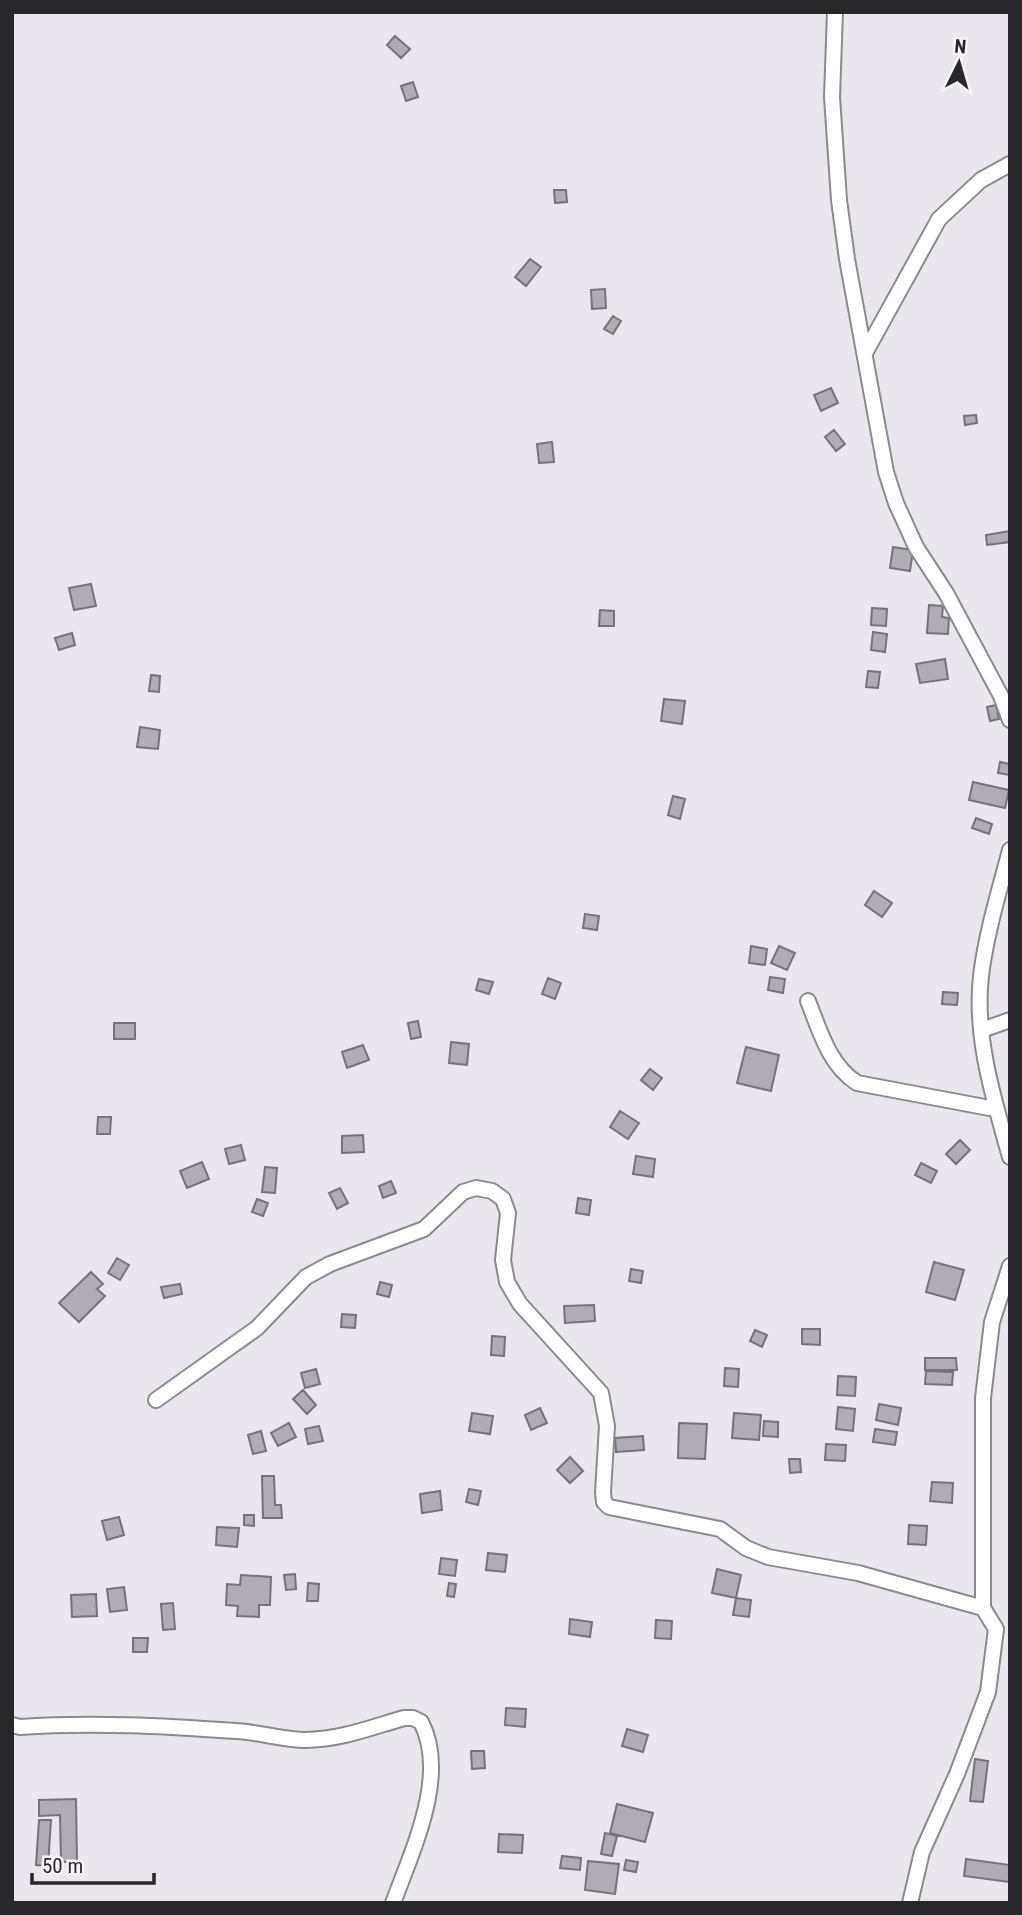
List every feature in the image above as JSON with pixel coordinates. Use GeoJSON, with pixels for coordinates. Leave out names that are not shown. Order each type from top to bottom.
{"type":"FeatureCollection","features":[{"type":"Feature","properties":{"kind":"street"},"geometry":{"type":"LineString","coordinates":[[835,12],[832,97],[839,200],[847,259],[886,472],[896,503],[916,547],[946,593],[1001,696],[1010,720]]}},
{"type":"Feature","properties":{"kind":"street"},"geometry":{"type":"LineString","coordinates":[[865,353],[939,219],[981,180],[1010,163]]}},
{"type":"Feature","properties":{"kind":"street"},"geometry":{"type":"LineString","coordinates":[[1010,850],[981,978],[982,1030],[995,1110],[1010,1157]]}},
{"type":"Feature","properties":{"kind":"street"},"geometry":{"type":"LineString","coordinates":[[808,1001],[829,1051],[843,1074],[857,1083],[995,1110]]}},
{"type":"Feature","properties":{"kind":"street"},"geometry":{"type":"LineString","coordinates":[[982,1030],[1010,1020]]}},
{"type":"Feature","properties":{"kind":"street"},"geometry":{"type":"LineString","coordinates":[[156,1401],[257,1328],[306,1277],[331,1264],[424,1229],[463,1192],[476,1188],[492,1191],[503,1199],[508,1213],[503,1260],[507,1282],[520,1304],[601,1393],[607,1426],[603,1492],[604,1502],[609,1507],[720,1529],[746,1548],[768,1557],[858,1573],[983,1608],[1003,1629],[988,1692],[957,1774],[922,1852],[910,1903]]}},
{"type":"Feature","properties":{"kind":"street"},"geometry":{"type":"LineString","coordinates":[[983,1608],[983,1398],[992,1322],[1010,1266]]}},
{"type":"Feature","properties":{"kind":"street"},"geometry":{"type":"LineString","coordinates":[[12,1725],[135,1725],[240,1731],[303,1740],[344,1736],[368,1731],[404,1718],[413,1718],[421,1722],[429,1741],[429,1791],[418,1834],[393,1903]]}},
{"type":"Feature","properties":{"kind":"building"},"geometry":{"type":"Polygon","coordinates":[[[395,36],[410,49],[401,58],[387,45],[395,36]]]}},
{"type":"Feature","properties":{"kind":"building"},"geometry":{"type":"Polygon","coordinates":[[[413,82],[418,97],[406,101],[401,86],[413,82]]]}},
{"type":"Feature","properties":{"kind":"building"},"geometry":{"type":"Polygon","coordinates":[[[554,190],[566,190],[567,202],[555,203],[554,190]]]}},
{"type":"Feature","properties":{"kind":"building"},"geometry":{"type":"Polygon","coordinates":[[[530,259],[541,267],[526,286],[515,277],[530,259]]]}},
{"type":"Feature","properties":{"kind":"building"},"geometry":{"type":"Polygon","coordinates":[[[605,289],[606,308],[592,309],[591,290],[605,289]]]}},
{"type":"Feature","properties":{"kind":"building"},"geometry":{"type":"Polygon","coordinates":[[[613,316],[621,321],[613,334],[604,329],[613,316]]]}},
{"type":"Feature","properties":{"kind":"building"},"geometry":{"type":"Polygon","coordinates":[[[831,388],[838,403],[821,411],[814,395],[831,388]]]}},
{"type":"Feature","properties":{"kind":"building"},"geometry":{"type":"Polygon","coordinates":[[[976,415],[977,423],[965,425],[964,416],[976,415]]]}},
{"type":"Feature","properties":{"kind":"building"},"geometry":{"type":"Polygon","coordinates":[[[834,430],[845,444],[836,451],[825,437],[834,430]]]}},
{"type":"Feature","properties":{"kind":"building"},"geometry":{"type":"Polygon","coordinates":[[[552,442],[554,462],[539,463],[537,444],[552,442]]]}},
{"type":"Feature","properties":{"kind":"building"},"geometry":{"type":"Polygon","coordinates":[[[1010,531],[1010,542],[987,545],[986,535],[1010,531]]]}},
{"type":"Feature","properties":{"kind":"building"},"geometry":{"type":"Polygon","coordinates":[[[893,547],[913,550],[910,571],[890,568],[893,547]]]}},
{"type":"Feature","properties":{"kind":"building"},"geometry":{"type":"Polygon","coordinates":[[[91,584],[96,606],[74,610],[69,588],[91,584]]]}},
{"type":"Feature","properties":{"kind":"building"},"geometry":{"type":"Polygon","coordinates":[[[929,605],[943,606],[942,617],[949,618],[948,634],[927,633],[929,605]]]}},
{"type":"Feature","properties":{"kind":"building"},"geometry":{"type":"Polygon","coordinates":[[[872,608],[887,609],[886,626],[871,625],[872,608]]]}},
{"type":"Feature","properties":{"kind":"building"},"geometry":{"type":"Polygon","coordinates":[[[600,610],[614,611],[614,626],[599,626],[600,610]]]}},
{"type":"Feature","properties":{"kind":"building"},"geometry":{"type":"Polygon","coordinates":[[[873,632],[887,634],[885,652],[871,650],[873,632]]]}},
{"type":"Feature","properties":{"kind":"building"},"geometry":{"type":"Polygon","coordinates":[[[72,633],[75,645],[59,650],[55,638],[72,633]]]}},
{"type":"Feature","properties":{"kind":"building"},"geometry":{"type":"Polygon","coordinates":[[[945,659],[948,679],[920,683],[916,664],[945,659]]]}},
{"type":"Feature","properties":{"kind":"building"},"geometry":{"type":"Polygon","coordinates":[[[868,671],[880,672],[878,688],[866,687],[868,671]]]}},
{"type":"Feature","properties":{"kind":"building"},"geometry":{"type":"Polygon","coordinates":[[[151,675],[160,676],[159,692],[149,691],[151,675]]]}},
{"type":"Feature","properties":{"kind":"building"},"geometry":{"type":"Polygon","coordinates":[[[664,699],[685,701],[682,724],[661,721],[664,699]]]}},
{"type":"Feature","properties":{"kind":"building"},"geometry":{"type":"Polygon","coordinates":[[[996,705],[999,719],[990,721],[987,707],[996,705]]]}},
{"type":"Feature","properties":{"kind":"building"},"geometry":{"type":"Polygon","coordinates":[[[140,727],[160,730],[158,749],[137,747],[140,727]]]}},
{"type":"Feature","properties":{"kind":"building"},"geometry":{"type":"Polygon","coordinates":[[[1000,762],[1010,764],[1010,775],[998,773],[1000,762]]]}},
{"type":"Feature","properties":{"kind":"building"},"geometry":{"type":"Polygon","coordinates":[[[973,782],[1009,790],[1005,808],[969,800],[973,782]]]}},
{"type":"Feature","properties":{"kind":"building"},"geometry":{"type":"Polygon","coordinates":[[[673,796],[685,799],[680,819],[668,815],[673,796]]]}},
{"type":"Feature","properties":{"kind":"building"},"geometry":{"type":"Polygon","coordinates":[[[976,818],[992,824],[989,834],[972,828],[976,818]]]}},
{"type":"Feature","properties":{"kind":"building"},"geometry":{"type":"Polygon","coordinates":[[[874,891],[892,903],[882,917],[865,905],[874,891]]]}},
{"type":"Feature","properties":{"kind":"building"},"geometry":{"type":"Polygon","coordinates":[[[585,914],[599,916],[597,930],[583,928],[585,914]]]}},
{"type":"Feature","properties":{"kind":"building"},"geometry":{"type":"Polygon","coordinates":[[[751,946],[767,949],[765,965],[749,963],[751,946]]]}},
{"type":"Feature","properties":{"kind":"building"},"geometry":{"type":"Polygon","coordinates":[[[779,946],[795,953],[787,970],[771,963],[779,946]]]}},
{"type":"Feature","properties":{"kind":"building"},"geometry":{"type":"Polygon","coordinates":[[[770,977],[785,979],[783,993],[768,990],[770,977]]]}},
{"type":"Feature","properties":{"kind":"building"},"geometry":{"type":"Polygon","coordinates":[[[548,978],[561,983],[555,999],[542,994],[548,978]]]}},
{"type":"Feature","properties":{"kind":"building"},"geometry":{"type":"Polygon","coordinates":[[[479,979],[493,982],[489,994],[476,990],[479,979]]]}},
{"type":"Feature","properties":{"kind":"building"},"geometry":{"type":"Polygon","coordinates":[[[943,992],[958,993],[957,1005],[942,1004],[943,992]]]}},
{"type":"Feature","properties":{"kind":"building"},"geometry":{"type":"Polygon","coordinates":[[[418,1021],[421,1037],[411,1039],[408,1023],[418,1021]]]}},
{"type":"Feature","properties":{"kind":"building"},"geometry":{"type":"Polygon","coordinates":[[[114,1023],[135,1023],[135,1039],[114,1039],[114,1023]]]}},
{"type":"Feature","properties":{"kind":"building"},"geometry":{"type":"Polygon","coordinates":[[[451,1042],[469,1044],[467,1065],[449,1063],[451,1042]]]}},
{"type":"Feature","properties":{"kind":"building"},"geometry":{"type":"Polygon","coordinates":[[[363,1045],[369,1060],[347,1068],[342,1052],[363,1045]]]}},
{"type":"Feature","properties":{"kind":"building"},"geometry":{"type":"Polygon","coordinates":[[[746,1047],[779,1055],[771,1091],[737,1083],[746,1047]]]}},
{"type":"Feature","properties":{"kind":"building"},"geometry":{"type":"Polygon","coordinates":[[[650,1069],[662,1078],[653,1090],[641,1080],[650,1069]]]}},
{"type":"Feature","properties":{"kind":"building"},"geometry":{"type":"Polygon","coordinates":[[[620,1111],[639,1123],[628,1139],[610,1127],[620,1111]]]}},
{"type":"Feature","properties":{"kind":"building"},"geometry":{"type":"Polygon","coordinates":[[[98,1117],[111,1117],[110,1134],[97,1134],[98,1117]]]}},
{"type":"Feature","properties":{"kind":"building"},"geometry":{"type":"Polygon","coordinates":[[[363,1135],[364,1152],[342,1153],[342,1136],[363,1135]]]}},
{"type":"Feature","properties":{"kind":"building"},"geometry":{"type":"Polygon","coordinates":[[[960,1140],[970,1150],[956,1164],[946,1154],[960,1140]]]}},
{"type":"Feature","properties":{"kind":"building"},"geometry":{"type":"Polygon","coordinates":[[[241,1145],[245,1160],[229,1164],[225,1149],[241,1145]]]}},
{"type":"Feature","properties":{"kind":"building"},"geometry":{"type":"Polygon","coordinates":[[[636,1156],[655,1159],[653,1177],[633,1174],[636,1156]]]}},
{"type":"Feature","properties":{"kind":"building"},"geometry":{"type":"Polygon","coordinates":[[[202,1162],[209,1179],[187,1188],[180,1171],[202,1162]]]}},
{"type":"Feature","properties":{"kind":"building"},"geometry":{"type":"Polygon","coordinates":[[[921,1163],[937,1171],[931,1183],[915,1175],[921,1163]]]}},
{"type":"Feature","properties":{"kind":"building"},"geometry":{"type":"Polygon","coordinates":[[[265,1167],[277,1168],[275,1193],[262,1192],[265,1167]]]}},
{"type":"Feature","properties":{"kind":"building"},"geometry":{"type":"Polygon","coordinates":[[[391,1181],[396,1193],[383,1198],[379,1186],[391,1181]]]}},
{"type":"Feature","properties":{"kind":"building"},"geometry":{"type":"Polygon","coordinates":[[[340,1188],[348,1203],[337,1209],[329,1193],[340,1188]]]}},
{"type":"Feature","properties":{"kind":"building"},"geometry":{"type":"Polygon","coordinates":[[[578,1198],[591,1200],[589,1215],[576,1213],[578,1198]]]}},
{"type":"Feature","properties":{"kind":"building"},"geometry":{"type":"Polygon","coordinates":[[[257,1199],[268,1203],[263,1216],[252,1212],[257,1199]]]}},
{"type":"Feature","properties":{"kind":"building"},"geometry":{"type":"Polygon","coordinates":[[[117,1258],[129,1265],[120,1280],[108,1273],[117,1258]]]}},
{"type":"Feature","properties":{"kind":"building"},"geometry":{"type":"Polygon","coordinates":[[[934,1262],[964,1270],[955,1300],[926,1292],[934,1262]]]}},
{"type":"Feature","properties":{"kind":"building"},"geometry":{"type":"Polygon","coordinates":[[[631,1269],[643,1271],[641,1283],[629,1281],[631,1269]]]}},
{"type":"Feature","properties":{"kind":"building"},"geometry":{"type":"Polygon","coordinates":[[[91,1272],[103,1284],[97,1289],[105,1296],[79,1322],[59,1303],[91,1272]]]}},
{"type":"Feature","properties":{"kind":"building"},"geometry":{"type":"Polygon","coordinates":[[[380,1282],[392,1285],[389,1297],[377,1294],[380,1282]]]}},
{"type":"Feature","properties":{"kind":"building"},"geometry":{"type":"Polygon","coordinates":[[[180,1284],[182,1294],[164,1298],[161,1287],[180,1284]]]}},
{"type":"Feature","properties":{"kind":"building"},"geometry":{"type":"Polygon","coordinates":[[[594,1305],[595,1321],[565,1323],[564,1306],[594,1305]]]}},
{"type":"Feature","properties":{"kind":"building"},"geometry":{"type":"Polygon","coordinates":[[[342,1314],[356,1315],[355,1328],[341,1327],[342,1314]]]}},
{"type":"Feature","properties":{"kind":"building"},"geometry":{"type":"Polygon","coordinates":[[[802,1329],[820,1329],[820,1345],[802,1344],[802,1329]]]}},
{"type":"Feature","properties":{"kind":"building"},"geometry":{"type":"Polygon","coordinates":[[[755,1330],[767,1335],[762,1347],[750,1341],[755,1330]]]}},
{"type":"Feature","properties":{"kind":"building"},"geometry":{"type":"Polygon","coordinates":[[[492,1336],[505,1337],[504,1356],[491,1355],[492,1336]]]}},
{"type":"Feature","properties":{"kind":"building"},"geometry":{"type":"Polygon","coordinates":[[[925,1358],[956,1358],[957,1370],[925,1370],[925,1358]]]}},
{"type":"Feature","properties":{"kind":"building"},"geometry":{"type":"Polygon","coordinates":[[[725,1368],[739,1369],[738,1387],[724,1386],[725,1368]]]}},
{"type":"Feature","properties":{"kind":"building"},"geometry":{"type":"Polygon","coordinates":[[[316,1369],[320,1384],[305,1388],[301,1373],[316,1369]]]}},
{"type":"Feature","properties":{"kind":"building"},"geometry":{"type":"Polygon","coordinates":[[[926,1371],[953,1372],[952,1385],[925,1384],[926,1371]]]}},
{"type":"Feature","properties":{"kind":"building"},"geometry":{"type":"Polygon","coordinates":[[[838,1376],[856,1377],[855,1396],[837,1395],[838,1376]]]}},
{"type":"Feature","properties":{"kind":"building"},"geometry":{"type":"Polygon","coordinates":[[[303,1390],[316,1405],[307,1414],[293,1399],[303,1390]]]}},
{"type":"Feature","properties":{"kind":"building"},"geometry":{"type":"Polygon","coordinates":[[[879,1404],[901,1408],[898,1425],[876,1420],[879,1404]]]}},
{"type":"Feature","properties":{"kind":"building"},"geometry":{"type":"Polygon","coordinates":[[[838,1407],[855,1409],[853,1431],[836,1429],[838,1407]]]}},
{"type":"Feature","properties":{"kind":"building"},"geometry":{"type":"Polygon","coordinates":[[[540,1408],[547,1423],[531,1430],[525,1415],[540,1408]]]}},
{"type":"Feature","properties":{"kind":"building"},"geometry":{"type":"Polygon","coordinates":[[[472,1413],[493,1416],[490,1434],[469,1431],[472,1413]]]}},
{"type":"Feature","properties":{"kind":"building"},"geometry":{"type":"Polygon","coordinates":[[[734,1413],[761,1415],[759,1440],[732,1438],[734,1413]]]}},
{"type":"Feature","properties":{"kind":"building"},"geometry":{"type":"Polygon","coordinates":[[[764,1421],[778,1422],[778,1437],[763,1436],[764,1421]]]}},
{"type":"Feature","properties":{"kind":"building"},"geometry":{"type":"Polygon","coordinates":[[[289,1423],[296,1437],[278,1446],[271,1433],[289,1423]]]}},
{"type":"Feature","properties":{"kind":"building"},"geometry":{"type":"Polygon","coordinates":[[[679,1423],[707,1424],[705,1459],[678,1458],[679,1423]]]}},
{"type":"Feature","properties":{"kind":"building"},"geometry":{"type":"Polygon","coordinates":[[[319,1426],[323,1441],[308,1444],[305,1429],[319,1426]]]}},
{"type":"Feature","properties":{"kind":"building"},"geometry":{"type":"Polygon","coordinates":[[[875,1429],[897,1432],[895,1445],[873,1442],[875,1429]]]}},
{"type":"Feature","properties":{"kind":"building"},"geometry":{"type":"Polygon","coordinates":[[[261,1431],[266,1451],[253,1454],[248,1435],[261,1431]]]}},
{"type":"Feature","properties":{"kind":"building"},"geometry":{"type":"Polygon","coordinates":[[[643,1436],[644,1450],[616,1452],[615,1438],[643,1436]]]}},
{"type":"Feature","properties":{"kind":"building"},"geometry":{"type":"Polygon","coordinates":[[[826,1444],[846,1445],[845,1461],[825,1460],[826,1444]]]}},
{"type":"Feature","properties":{"kind":"building"},"geometry":{"type":"Polygon","coordinates":[[[570,1457],[583,1471],[570,1483],[557,1470],[570,1457]]]}},
{"type":"Feature","properties":{"kind":"building"},"geometry":{"type":"Polygon","coordinates":[[[789,1459],[800,1459],[801,1472],[790,1473],[789,1459]]]}},
{"type":"Feature","properties":{"kind":"building"},"geometry":{"type":"Polygon","coordinates":[[[262,1476],[274,1476],[275,1505],[281,1505],[282,1518],[263,1518],[262,1476]]]}},
{"type":"Feature","properties":{"kind":"building"},"geometry":{"type":"Polygon","coordinates":[[[932,1482],[953,1483],[952,1503],[930,1501],[932,1482]]]}},
{"type":"Feature","properties":{"kind":"building"},"geometry":{"type":"Polygon","coordinates":[[[469,1489],[481,1491],[478,1505],[466,1502],[469,1489]]]}},
{"type":"Feature","properties":{"kind":"building"},"geometry":{"type":"Polygon","coordinates":[[[440,1491],[442,1510],[422,1513],[420,1494],[440,1491]]]}},
{"type":"Feature","properties":{"kind":"building"},"geometry":{"type":"Polygon","coordinates":[[[244,1515],[254,1515],[254,1526],[244,1525],[244,1515]]]}},
{"type":"Feature","properties":{"kind":"building"},"geometry":{"type":"Polygon","coordinates":[[[119,1517],[124,1535],[107,1540],[102,1521],[119,1517]]]}},
{"type":"Feature","properties":{"kind":"building"},"geometry":{"type":"Polygon","coordinates":[[[909,1525],[927,1526],[926,1545],[908,1544],[909,1525]]]}},
{"type":"Feature","properties":{"kind":"building"},"geometry":{"type":"Polygon","coordinates":[[[217,1527],[239,1528],[237,1547],[216,1545],[217,1527]]]}},
{"type":"Feature","properties":{"kind":"building"},"geometry":{"type":"Polygon","coordinates":[[[488,1553],[507,1555],[505,1572],[486,1570],[488,1553]]]}},
{"type":"Feature","properties":{"kind":"building"},"geometry":{"type":"Polygon","coordinates":[[[441,1558],[457,1560],[455,1576],[439,1574],[441,1558]]]}},
{"type":"Feature","properties":{"kind":"building"},"geometry":{"type":"Polygon","coordinates":[[[717,1569],[741,1575],[736,1598],[712,1593],[717,1569]]]}},
{"type":"Feature","properties":{"kind":"building"},"geometry":{"type":"Polygon","coordinates":[[[295,1574],[296,1589],[286,1590],[284,1575],[295,1574]]]}},
{"type":"Feature","properties":{"kind":"building"},"geometry":{"type":"Polygon","coordinates":[[[241,1575],[271,1577],[270,1605],[259,1605],[259,1617],[237,1616],[238,1606],[226,1605],[227,1584],[240,1585],[241,1575]]]}},
{"type":"Feature","properties":{"kind":"building"},"geometry":{"type":"Polygon","coordinates":[[[308,1583],[319,1584],[318,1601],[307,1601],[308,1583]]]}},
{"type":"Feature","properties":{"kind":"building"},"geometry":{"type":"Polygon","coordinates":[[[449,1583],[456,1584],[454,1597],[447,1596],[449,1583]]]}},
{"type":"Feature","properties":{"kind":"building"},"geometry":{"type":"Polygon","coordinates":[[[124,1587],[127,1610],[110,1612],[107,1589],[124,1587]]]}},
{"type":"Feature","properties":{"kind":"building"},"geometry":{"type":"Polygon","coordinates":[[[96,1594],[97,1616],[72,1617],[71,1595],[96,1594]]]}},
{"type":"Feature","properties":{"kind":"building"},"geometry":{"type":"Polygon","coordinates":[[[736,1598],[751,1600],[749,1617],[733,1615],[736,1598]]]}},
{"type":"Feature","properties":{"kind":"building"},"geometry":{"type":"Polygon","coordinates":[[[173,1603],[175,1629],[163,1630],[161,1604],[173,1603]]]}},
{"type":"Feature","properties":{"kind":"building"},"geometry":{"type":"Polygon","coordinates":[[[570,1619],[592,1622],[590,1637],[569,1634],[570,1619]]]}},
{"type":"Feature","properties":{"kind":"building"},"geometry":{"type":"Polygon","coordinates":[[[656,1620],[672,1621],[671,1639],[655,1638],[656,1620]]]}},
{"type":"Feature","properties":{"kind":"building"},"geometry":{"type":"Polygon","coordinates":[[[133,1638],[148,1638],[147,1652],[133,1652],[133,1638]]]}},
{"type":"Feature","properties":{"kind":"building"},"geometry":{"type":"Polygon","coordinates":[[[506,1708],[526,1709],[525,1727],[505,1725],[506,1708]]]}},
{"type":"Feature","properties":{"kind":"building"},"geometry":{"type":"Polygon","coordinates":[[[627,1729],[648,1735],[643,1752],[622,1746],[627,1729]]]}},
{"type":"Feature","properties":{"kind":"building"},"geometry":{"type":"Polygon","coordinates":[[[471,1751],[484,1751],[485,1768],[472,1769],[471,1751]]]}},
{"type":"Feature","properties":{"kind":"building"},"geometry":{"type":"Polygon","coordinates":[[[975,1759],[988,1761],[983,1802],[970,1801],[975,1759]]]}},
{"type":"Feature","properties":{"kind":"building"},"geometry":{"type":"Polygon","coordinates":[[[76,1799],[77,1862],[61,1862],[60,1815],[39,1816],[39,1800],[76,1799]]]}},
{"type":"Feature","properties":{"kind":"building"},"geometry":{"type":"Polygon","coordinates":[[[617,1804],[653,1813],[645,1842],[610,1833],[617,1804]]]}},
{"type":"Feature","properties":{"kind":"building"},"geometry":{"type":"Polygon","coordinates":[[[39,1820],[51,1820],[48,1866],[36,1865],[39,1820]]]}},
{"type":"Feature","properties":{"kind":"building"},"geometry":{"type":"Polygon","coordinates":[[[605,1833],[617,1836],[612,1856],[601,1854],[605,1833]]]}},
{"type":"Feature","properties":{"kind":"building"},"geometry":{"type":"Polygon","coordinates":[[[499,1834],[523,1835],[522,1853],[498,1852],[499,1834]]]}},
{"type":"Feature","properties":{"kind":"building"},"geometry":{"type":"Polygon","coordinates":[[[562,1856],[581,1858],[580,1870],[560,1868],[562,1856]]]}},
{"type":"Feature","properties":{"kind":"building"},"geometry":{"type":"Polygon","coordinates":[[[966,1859],[1010,1865],[1010,1882],[964,1876],[966,1859]]]}},
{"type":"Feature","properties":{"kind":"building"},"geometry":{"type":"Polygon","coordinates":[[[626,1860],[638,1862],[636,1872],[624,1870],[626,1860]]]}},
{"type":"Feature","properties":{"kind":"building"},"geometry":{"type":"Polygon","coordinates":[[[588,1861],[619,1864],[615,1894],[585,1890],[588,1861]]]}}]}
